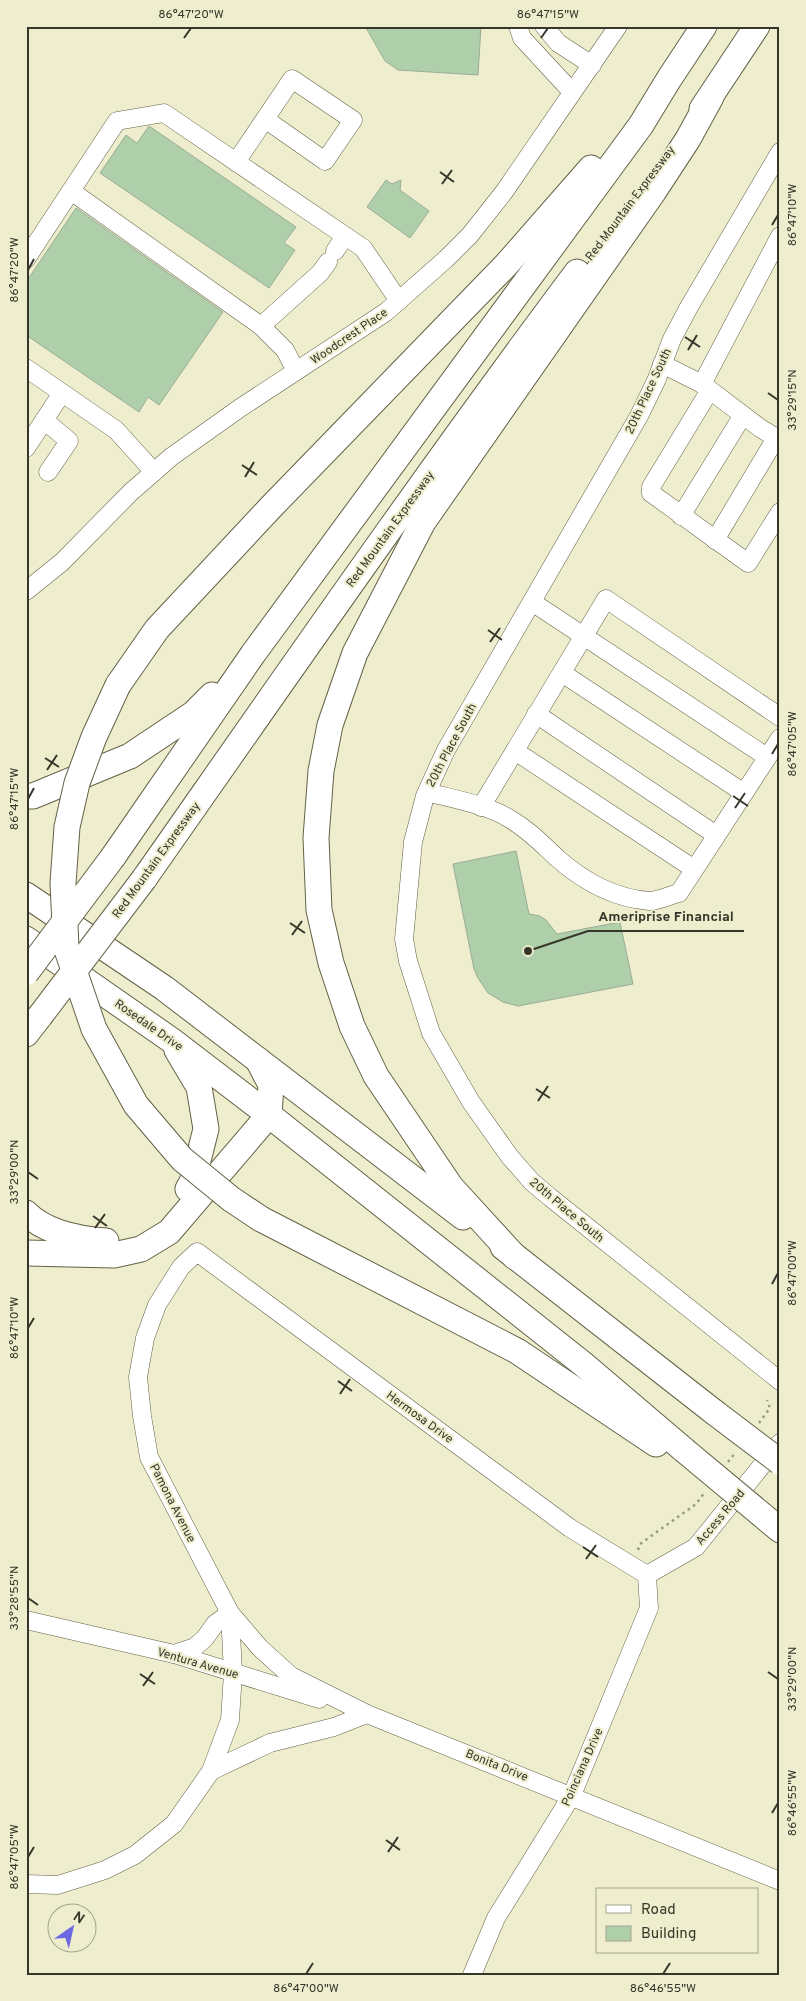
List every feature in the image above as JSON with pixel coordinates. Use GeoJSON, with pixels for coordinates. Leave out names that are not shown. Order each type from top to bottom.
{"type":"FeatureCollection","features":[{"type":"Feature","properties":{"kind":"highway"},"geometry":{"type":"LineString","coordinates":[[26,973],[113,857],[253,654],[641,125],[668,79],[704,26]]}},
{"type":"Feature","properties":{"kind":"highway","name":"Red Mountain Expressway"},"geometry":{"type":"LineString","coordinates":[[33,1025],[144,879],[492,386],[607,231],[711,97],[757,26]]}},
{"type":"Feature","properties":{"kind":"highway"},"geometry":{"type":"LineString","coordinates":[[668,79],[506,265],[272,506],[157,629],[118,685],[90,746],[77,783],[67,827],[63,883],[66,947],[94,1029],[136,1106],[182,1159],[231,1199],[261,1219],[517,1351],[681,1454],[774,1525]]}},
{"type":"Feature","properties":{"kind":"highway"},"geometry":{"type":"LineString","coordinates":[[515,1256],[451,1187],[376,1076],[352,1026],[331,963],[319,910],[316,838],[321,771],[330,725],[355,652],[423,522],[654,190],[688,139],[711,97]]}},
{"type":"Feature","properties":{"kind":"highway"},"geometry":{"type":"LineString","coordinates":[[26,796],[33,796],[130,756],[193,714],[253,654]]}},
{"type":"Feature","properties":{"kind":"highway"},"geometry":{"type":"LineString","coordinates":[[26,895],[164,988],[515,1256],[780,1462]]}},
{"type":"Feature","properties":{"kind":"highway","name":"Rosedale Drive"},"geometry":{"type":"LineString","coordinates":[[26,939],[171,1040],[269,1115],[583,1364],[681,1454]]}},
{"type":"Feature","properties":{"kind":"highway"},"geometry":{"type":"LineString","coordinates":[[26,1213],[36,1222],[82,1239],[106,1240],[131,1236],[157,1221],[182,1199],[193,1180],[206,1129],[199,1087],[171,1040]]}},
{"type":"Feature","properties":{"kind":"highway"},"geometry":{"type":"LineString","coordinates":[[26,1253],[114,1255],[141,1249],[169,1232],[269,1115],[271,1085],[258,1060]]}},
{"type":"Feature","properties":{"kind":"street"},"geometry":{"type":"LineString","coordinates":[[518,26],[522,38],[572,92]]}},
{"type":"Feature","properties":{"kind":"street"},"geometry":{"type":"LineString","coordinates":[[544,26],[558,43],[592,65]]}},
{"type":"Feature","properties":{"kind":"street","name":"Woodcrest Place"},"geometry":{"type":"LineString","coordinates":[[26,591],[62,562],[97,525],[171,457],[240,408],[386,312],[470,235],[504,192],[618,26]]}},
{"type":"Feature","properties":{"kind":"street"},"geometry":{"type":"LineString","coordinates":[[236,162],[292,79],[353,120],[325,161],[266,119]]}},
{"type":"Feature","properties":{"kind":"street"},"geometry":{"type":"LineString","coordinates":[[26,259],[117,121],[164,114],[363,248],[399,301]]}},
{"type":"Feature","properties":{"kind":"street","name":"20th Place South"},"geometry":{"type":"LineString","coordinates":[[777,163],[689,307],[672,339],[639,416],[446,750],[427,792],[413,842],[404,939],[408,961],[432,1033],[471,1102],[510,1156],[532,1182],[780,1381]]}},
{"type":"Feature","properties":{"kind":"street"},"geometry":{"type":"LineString","coordinates":[[71,191],[261,326],[286,350],[296,371]]}},
{"type":"Feature","properties":{"kind":"street"},"geometry":{"type":"LineString","coordinates":[[261,326],[320,274],[345,236]]}},
{"type":"Feature","properties":{"kind":"street"},"geometry":{"type":"LineString","coordinates":[[780,236],[706,387],[651,487],[650,493],[748,563],[780,512]]}},
{"type":"Feature","properties":{"kind":"street"},"geometry":{"type":"LineString","coordinates":[[662,364],[706,387],[778,439],[715,540]]}},
{"type":"Feature","properties":{"kind":"street"},"geometry":{"type":"LineString","coordinates":[[26,368],[116,430],[154,472]]}},
{"type":"Feature","properties":{"kind":"street"},"geometry":{"type":"LineString","coordinates":[[26,448],[62,393]]}},
{"type":"Feature","properties":{"kind":"street"},"geometry":{"type":"LineString","coordinates":[[680,516],[743,415]]}},
{"type":"Feature","properties":{"kind":"street"},"geometry":{"type":"LineString","coordinates":[[44,420],[70,441],[48,472]]}},
{"type":"Feature","properties":{"kind":"street"},"geometry":{"type":"LineString","coordinates":[[481,807],[606,600],[780,717]]}},
{"type":"Feature","properties":{"kind":"street"},"geometry":{"type":"LineString","coordinates":[[532,602],[767,757]]}},
{"type":"Feature","properties":{"kind":"street"},"geometry":{"type":"LineString","coordinates":[[562,672],[744,793]]}},
{"type":"Feature","properties":{"kind":"street"},"geometry":{"type":"LineString","coordinates":[[536,714],[716,835]]}},
{"type":"Feature","properties":{"kind":"street"},"geometry":{"type":"LineString","coordinates":[[427,792],[481,807],[508,817],[530,831],[586,881],[612,893],[651,901],[679,893],[780,738]]}},
{"type":"Feature","properties":{"kind":"street"},"geometry":{"type":"LineString","coordinates":[[514,751],[694,870]]}},
{"type":"Feature","properties":{"kind":"street","name":"Hermosa Drive"},"geometry":{"type":"LineString","coordinates":[[197,1252],[570,1528],[647,1575]]}},
{"type":"Feature","properties":{"kind":"street","name":"Pamona Avenue"},"geometry":{"type":"LineString","coordinates":[[197,1252],[180,1267],[156,1305],[145,1338],[138,1377],[149,1457],[230,1613],[260,1648],[291,1676],[367,1714]]}},
{"type":"Feature","properties":{"kind":"street","name":"Access Road"},"geometry":{"type":"LineString","coordinates":[[647,1575],[696,1547],[780,1443]]}},
{"type":"Feature","properties":{"kind":"street","name":"Poinciana Drive"},"geometry":{"type":"LineString","coordinates":[[472,1975],[496,1918],[572,1795],[650,1608],[647,1575]]}},
{"type":"Feature","properties":{"kind":"street"},"geometry":{"type":"LineString","coordinates":[[174,1654],[195,1647],[205,1638],[214,1624],[230,1613]]}},
{"type":"Feature","properties":{"kind":"street","name":"Pamona Avenue"},"geometry":{"type":"LineString","coordinates":[[230,1613],[233,1673]]}},
{"type":"Feature","properties":{"kind":"street","name":"Ventura Avenue"},"geometry":{"type":"LineString","coordinates":[[26,1620],[174,1654],[367,1714]]}},
{"type":"Feature","properties":{"kind":"street"},"geometry":{"type":"LineString","coordinates":[[26,1884],[58,1884],[105,1870],[135,1855],[174,1824],[212,1771],[230,1720],[233,1673]]}},
{"type":"Feature","properties":{"kind":"street"},"geometry":{"type":"LineString","coordinates":[[212,1771],[270,1743],[334,1727],[367,1714]]}},
{"type":"Feature","properties":{"kind":"street","name":"Bonita Drive"},"geometry":{"type":"LineString","coordinates":[[367,1714],[572,1795],[780,1881]]}},
{"type":"Feature","properties":{"kind":"path"},"geometry":{"type":"LineString","coordinates":[[630,1565],[640,1544],[696,1504]]}},
{"type":"Feature","properties":{"kind":"building"},"geometry":{"type":"Polygon","coordinates":[[[365,26],[481,26],[478,75],[398,70],[385,61],[365,26]]]}},
{"type":"Feature","properties":{"kind":"building"},"geometry":{"type":"Polygon","coordinates":[[[149,126],[296,227],[284,243],[295,250],[269,288],[100,173],[126,135],[137,143],[149,126]]]}},
{"type":"Feature","properties":{"kind":"building"},"geometry":{"type":"Polygon","coordinates":[[[386,180],[392,184],[401,180],[400,190],[429,211],[410,238],[367,207],[386,180]]]}},
{"type":"Feature","properties":{"kind":"building"},"geometry":{"type":"Polygon","coordinates":[[[76,208],[223,312],[159,405],[148,397],[139,412],[26,335],[26,282],[76,208]]]}},
{"type":"Feature","properties":{"kind":"building"},"geometry":{"type":"Polygon","coordinates":[[[516,851],[529,914],[540,916],[546,920],[557,934],[620,922],[633,984],[518,1006],[503,1002],[488,993],[474,969],[453,864],[516,851]]]}},
{"type":"Feature","properties":{"kind":"place","name":"Ameriprise Financial"},"geometry":{"type":"Point","coordinates":[528,951]}}]}
